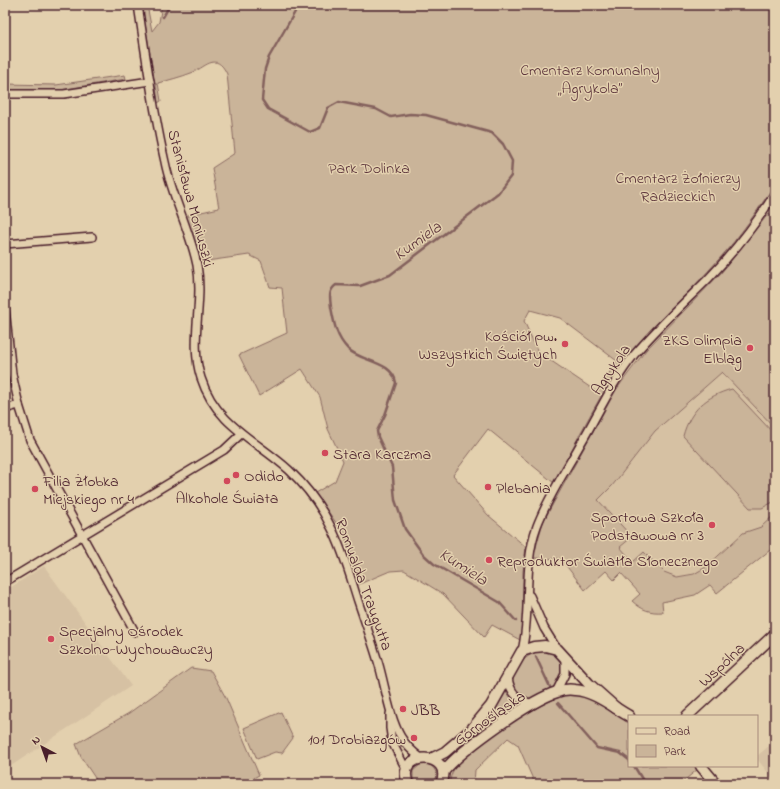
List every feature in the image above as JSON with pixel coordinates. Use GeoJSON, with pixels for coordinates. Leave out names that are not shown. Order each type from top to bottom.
{"type":"FeatureCollection","features":[{"type":"Feature","properties":{"kind":"street","name":"Stanisława Moniuszki"},"geometry":{"type":"LineString","coordinates":[[138,5],[164,161],[172,191],[197,267],[199,299],[197,353],[201,378],[218,410],[241,434]]}},
{"type":"Feature","properties":{"kind":"street"},"geometry":{"type":"LineString","coordinates":[[5,94],[64,94],[150,81]]}},
{"type":"Feature","properties":{"kind":"street","name":"Agrykola"},"geometry":{"type":"LineString","coordinates":[[522,651],[527,631],[530,552],[537,526],[559,482],[620,376],[634,356],[653,334],[726,258],[754,225],[775,193]]}},
{"type":"Feature","properties":{"kind":"street"},"geometry":{"type":"LineString","coordinates":[[5,244],[92,237]]}},
{"type":"Feature","properties":{"kind":"street"},"geometry":{"type":"LineString","coordinates":[[5,308],[12,374],[19,405],[30,440],[83,534],[135,632]]}},
{"type":"Feature","properties":{"kind":"street"},"geometry":{"type":"LineString","coordinates":[[5,409],[19,405]]}},
{"type":"Feature","properties":{"kind":"street"},"geometry":{"type":"LineString","coordinates":[[5,582],[224,450],[241,434]]}},
{"type":"Feature","properties":{"kind":"street","name":"Romualda Traugutta"},"geometry":{"type":"LineString","coordinates":[[241,434],[288,470],[311,495],[330,525],[344,559],[376,654],[401,737],[412,751],[426,758]]}},
{"type":"Feature","properties":{"kind":"street","name":"Agrykola"},"geometry":{"type":"LineString","coordinates":[[529,592],[544,628],[557,649]]}},
{"type":"Feature","properties":{"kind":"street","name":"Wspólna"},"geometry":{"type":"LineString","coordinates":[[688,715],[775,634]]}},
{"type":"Feature","properties":{"kind":"street"},"geometry":{"type":"LineString","coordinates":[[522,651],[539,646],[557,649],[616,708]]}},
{"type":"Feature","properties":{"kind":"street","name":"Górnośląska"},"geometry":{"type":"LineString","coordinates":[[406,779],[411,763],[445,752],[472,729],[491,706],[522,651]]}},
{"type":"Feature","properties":{"kind":"street"},"geometry":{"type":"LineString","coordinates":[[556,692],[565,674],[565,658]]}},
{"type":"Feature","properties":{"kind":"street"},"geometry":{"type":"LineString","coordinates":[[508,678],[509,686],[514,695],[532,704]]}},
{"type":"Feature","properties":{"kind":"street"},"geometry":{"type":"LineString","coordinates":[[556,692],[574,690],[582,691],[628,715]]}},
{"type":"Feature","properties":{"kind":"street","name":"Górnośląska"},"geometry":{"type":"LineString","coordinates":[[442,772],[489,732],[532,704],[556,692]]}},
{"type":"Feature","properties":{"kind":"street","name":"Romualda Traugutta"},"geometry":{"type":"LineString","coordinates":[[391,707],[390,728],[392,742],[406,779]]}},
{"type":"Feature","properties":{"kind":"street"},"geometry":{"type":"LineString","coordinates":[[426,758],[439,764],[442,772],[442,784]]}},
{"type":"Feature","properties":{"kind":"street"},"geometry":{"type":"LineString","coordinates":[[702,767],[716,784]]}},
{"type":"Feature","properties":{"kind":"shaded area"},"geometry":{"type":"Polygon","coordinates":[[[722,372],[775,428],[775,514],[761,527],[743,533],[699,572],[677,577],[664,572],[644,552],[633,562],[620,547],[632,537],[598,500],[612,486],[655,431],[722,372]]]}},
{"type":"Feature","properties":{"kind":"shaded area","name":"Specjalny Ośrodek Szkolno-Wychowawczy"},"geometry":{"type":"Polygon","coordinates":[[[44,566],[131,686],[5,770],[5,591],[44,566]]]}},
{"type":"Feature","properties":{"kind":"shaded area"},"geometry":{"type":"Polygon","coordinates":[[[775,741],[775,781],[758,760],[758,755],[775,741]]]}},
{"type":"Feature","properties":{"kind":"green space"},"geometry":{"type":"Polygon","coordinates":[[[142,5],[147,5],[152,31],[159,22],[162,5],[775,5],[775,184],[762,203],[727,250],[651,330],[619,368],[589,417],[554,483],[488,429],[453,475],[488,515],[526,547],[523,571],[522,641],[492,625],[484,637],[443,594],[404,570],[390,571],[357,585],[351,554],[344,534],[315,493],[335,481],[343,461],[328,429],[320,397],[302,369],[259,396],[239,355],[287,333],[282,288],[270,287],[261,261],[249,255],[200,262],[184,216],[219,208],[212,168],[235,153],[227,74],[219,63],[214,62],[205,65],[196,71],[158,83],[161,101],[158,103],[157,84],[155,84],[142,5]],[[530,310],[524,321],[538,352],[597,392],[617,361],[560,318],[530,310]]]}},
{"type":"Feature","properties":{"kind":"green space"},"geometry":{"type":"Polygon","coordinates":[[[125,75],[126,79],[54,91],[5,90],[5,84],[56,85],[125,75]]]}},
{"type":"Feature","properties":{"kind":"green space"},"geometry":{"type":"Polygon","coordinates":[[[769,213],[775,220],[775,428],[722,372],[655,431],[612,486],[598,500],[632,537],[620,547],[633,562],[644,552],[664,572],[677,577],[694,574],[706,567],[743,533],[761,527],[775,514],[775,546],[717,593],[710,585],[695,595],[662,602],[663,612],[646,610],[639,607],[632,601],[640,594],[621,573],[614,580],[606,571],[585,590],[561,559],[533,558],[543,522],[616,390],[646,350],[721,273],[769,213]]]}},
{"type":"Feature","properties":{"kind":"green space"},"geometry":{"type":"Polygon","coordinates":[[[732,389],[775,435],[775,501],[762,508],[750,508],[683,436],[690,419],[700,405],[714,396],[732,389]]]}},
{"type":"Feature","properties":{"kind":"green space"},"geometry":{"type":"Polygon","coordinates":[[[542,650],[554,655],[561,663],[562,672],[558,681],[552,689],[542,695],[532,698],[520,697],[513,686],[514,674],[526,658],[531,654],[542,650]]]}},
{"type":"Feature","properties":{"kind":"green space"},"geometry":{"type":"Polygon","coordinates":[[[191,668],[211,671],[226,698],[259,775],[242,784],[99,784],[81,757],[76,744],[129,713],[191,668]]]}},
{"type":"Feature","properties":{"kind":"green space"},"geometry":{"type":"Polygon","coordinates":[[[505,690],[512,699],[521,705],[463,747],[461,744],[485,721],[505,690]]]}},
{"type":"Feature","properties":{"kind":"green space"},"geometry":{"type":"Polygon","coordinates":[[[567,694],[585,696],[628,720],[628,767],[697,767],[698,769],[680,784],[535,784],[518,745],[508,738],[475,770],[474,784],[450,784],[454,769],[473,749],[506,726],[556,698],[567,694]]]}},
{"type":"Feature","properties":{"kind":"green space"},"geometry":{"type":"Polygon","coordinates":[[[281,712],[293,738],[282,753],[275,752],[257,759],[244,728],[281,712]]]}},
{"type":"Feature","properties":{"kind":"green space"},"geometry":{"type":"Polygon","coordinates":[[[421,764],[432,766],[435,770],[437,776],[433,784],[416,784],[413,778],[413,771],[421,764]]]}},
{"type":"Feature","properties":{"kind":"waterway"},"geometry":{"type":"LineString","coordinates":[[163,17],[170,5]]}},
{"type":"Feature","properties":{"kind":"waterway","name":"Kumiela"},"geometry":{"type":"LineString","coordinates":[[299,5],[269,57],[265,69],[262,100],[268,109],[310,132],[320,128],[328,108],[339,102],[376,109],[391,117],[410,114],[426,115],[492,133],[503,144],[512,161],[511,176],[498,193],[390,275],[360,286],[336,285],[333,287],[330,298],[338,335],[348,349],[361,357],[383,366],[394,376],[396,383],[385,415],[377,431],[378,437],[392,467],[395,500],[405,529],[423,554],[434,564],[499,602],[516,621]]}},
{"type":"Feature","properties":{"kind":"waterway","name":"Kumiela"},"geometry":{"type":"LineString","coordinates":[[536,657],[550,687]]}},
{"type":"Feature","properties":{"kind":"waterway","name":"Kumiela"},"geometry":{"type":"LineString","coordinates":[[558,703],[597,748],[620,753],[628,759]]}},
{"type":"Feature","properties":{"kind":"waterway","name":"Kumiela"},"geometry":{"type":"LineString","coordinates":[[635,767],[645,784]]}},
{"type":"Feature","properties":{"kind":"place","name":"Kościół pw. Wszystkich Świętych"},"geometry":{"type":"Point","coordinates":[565,344]}},
{"type":"Feature","properties":{"kind":"place","name":"ZKS Olimpia Elbląg"},"geometry":{"type":"Point","coordinates":[750,348]}},
{"type":"Feature","properties":{"kind":"place","name":"Stara Karczma"},"geometry":{"type":"Point","coordinates":[325,453]}},
{"type":"Feature","properties":{"kind":"place","name":"Odido"},"geometry":{"type":"Point","coordinates":[236,475]}},
{"type":"Feature","properties":{"kind":"place","name":"Alkohole Świata"},"geometry":{"type":"Point","coordinates":[227,481]}},
{"type":"Feature","properties":{"kind":"place","name":"Plebania"},"geometry":{"type":"Point","coordinates":[488,487]}},
{"type":"Feature","properties":{"kind":"place","name":"Filia Żłobka Miejskiego nr 4"},"geometry":{"type":"Point","coordinates":[35,489]}},
{"type":"Feature","properties":{"kind":"place","name":"Sportowa Szkoła Podstawowa nr 3"},"geometry":{"type":"Point","coordinates":[712,525]}},
{"type":"Feature","properties":{"kind":"place","name":"Reproduktor Światła Słonecznego"},"geometry":{"type":"Point","coordinates":[489,560]}},
{"type":"Feature","properties":{"kind":"place","name":"Specjalny Ośrodek Szkolno-Wychowawczy"},"geometry":{"type":"Point","coordinates":[51,639]}},
{"type":"Feature","properties":{"kind":"place","name":"JBB"},"geometry":{"type":"Point","coordinates":[403,709]}},
{"type":"Feature","properties":{"kind":"place","name":"101 Drobiazgów"},"geometry":{"type":"Point","coordinates":[414,738]}},
{"type":"Feature","properties":{"kind":"park label","name":"Cmentarz Komunalny „Agrykola”"},"geometry":{"type":"Point","coordinates":[590,78]}},
{"type":"Feature","properties":{"kind":"park label","name":"Park Dolinka"},"geometry":{"type":"Point","coordinates":[369,167]}},
{"type":"Feature","properties":{"kind":"park label","name":"Cmentarz Żołnierzy Radzieckich"},"geometry":{"type":"Point","coordinates":[678,186]}}]}
